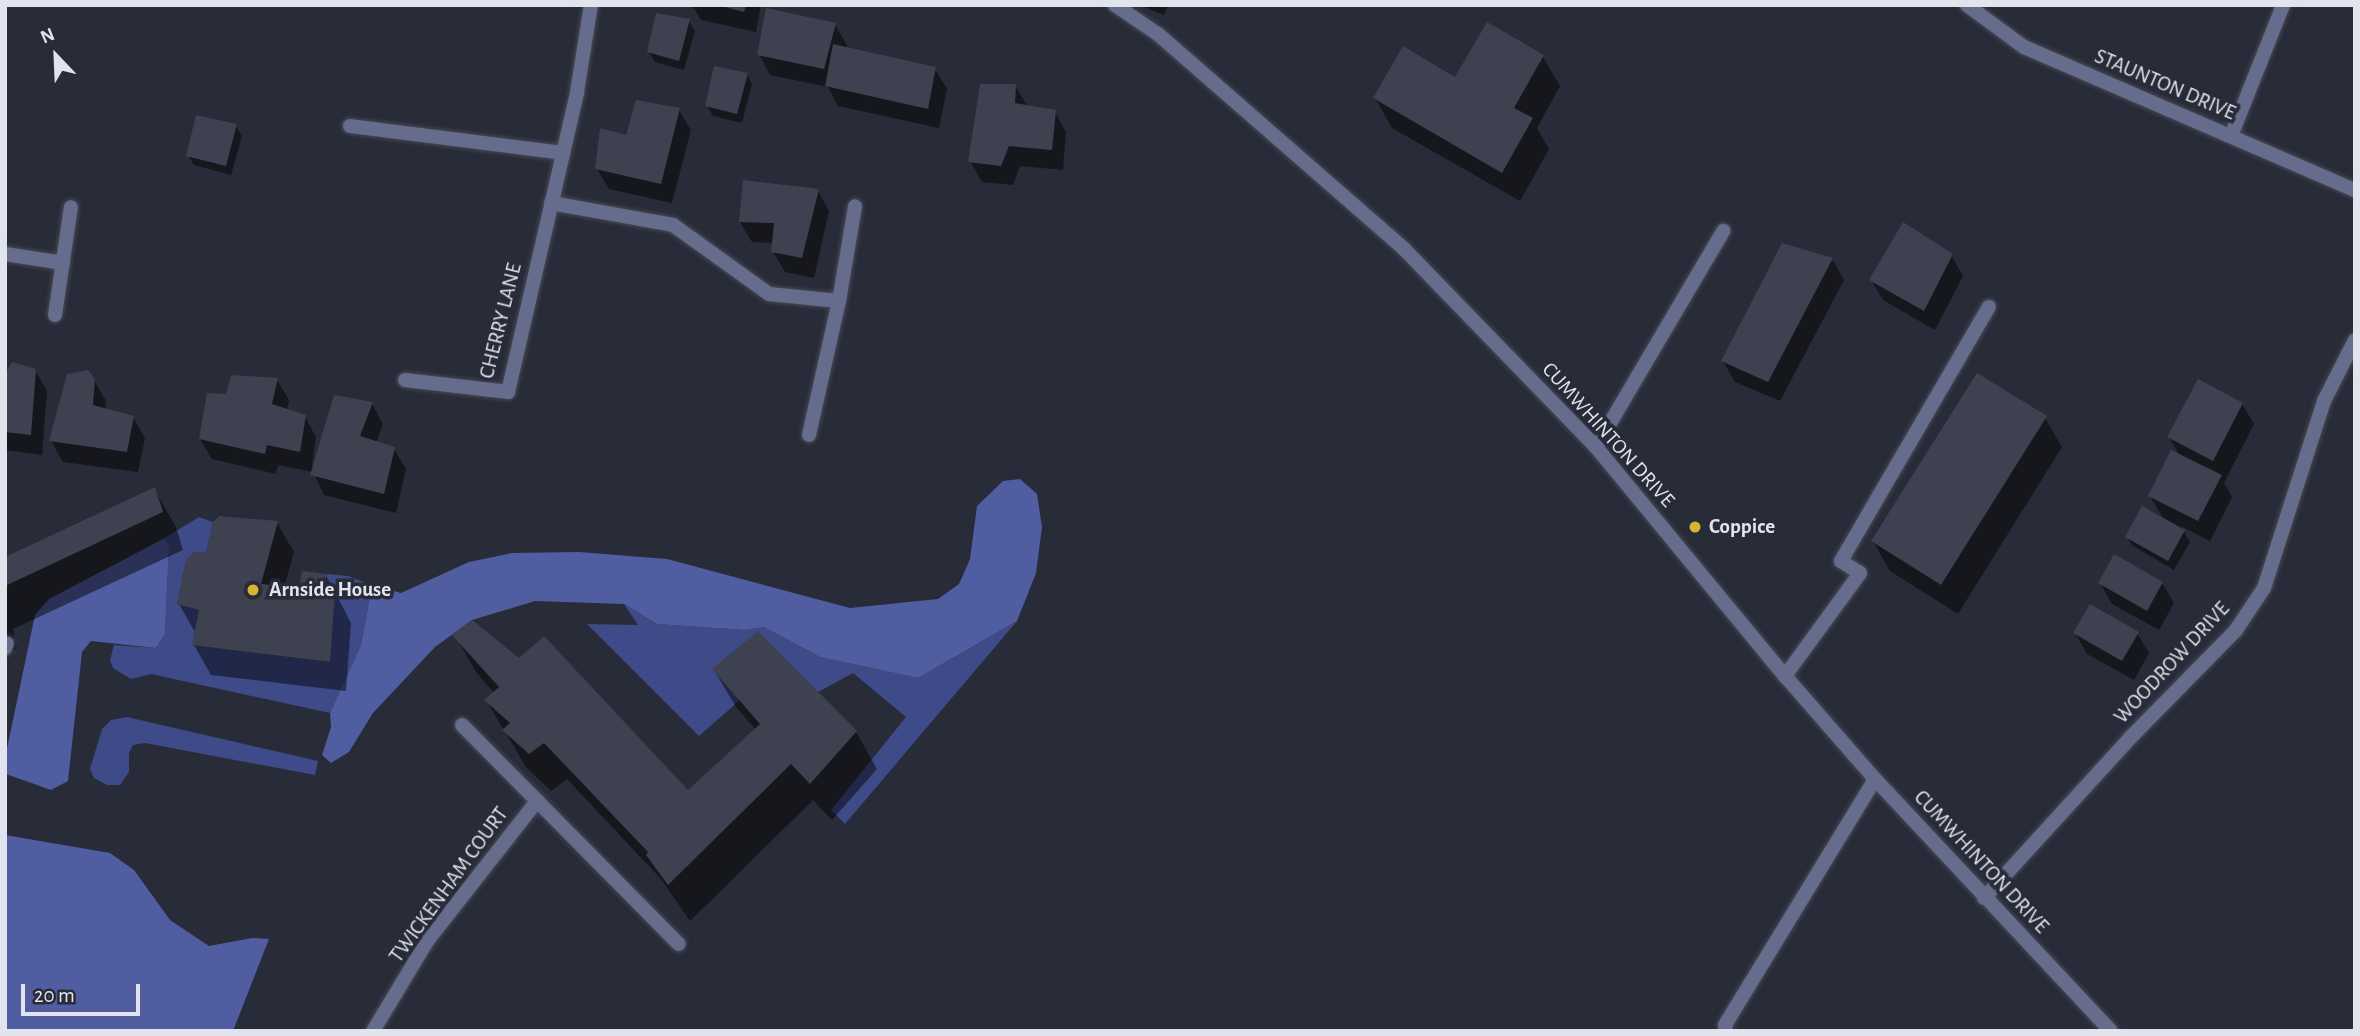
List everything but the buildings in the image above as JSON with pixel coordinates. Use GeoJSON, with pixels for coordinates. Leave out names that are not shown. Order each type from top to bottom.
{"type":"FeatureCollection","features":[{"type":"Feature","properties":{"kind":"street","name":"CHERRY LANE"},"geometry":{"type":"LineString","coordinates":[[405,380],[508,392],[563,153],[591,5]]}},
{"type":"Feature","properties":{"kind":"street","name":"CUMWHINTON DRIVE"},"geometry":{"type":"LineString","coordinates":[[1115,5],[1159,35],[1384,228],[1595,447],[1785,676],[1875,779],[2111,1031]]}},
{"type":"Feature","properties":{"kind":"street","name":"STAUNTON DRIVE"},"geometry":{"type":"LineString","coordinates":[[1967,5],[2024,47],[2355,190]]}},
{"type":"Feature","properties":{"kind":"street"},"geometry":{"type":"LineString","coordinates":[[2231,136],[2283,5]]}},
{"type":"Feature","properties":{"kind":"street"},"geometry":{"type":"LineString","coordinates":[[350,126],[563,153]]}},
{"type":"Feature","properties":{"kind":"street"},"geometry":{"type":"LineString","coordinates":[[551,203],[673,225],[769,294],[839,301]]}},
{"type":"Feature","properties":{"kind":"street"},"geometry":{"type":"LineString","coordinates":[[809,435],[839,301],[855,206]]}},
{"type":"Feature","properties":{"kind":"street"},"geometry":{"type":"LineString","coordinates":[[55,315],[71,207]]}},
{"type":"Feature","properties":{"kind":"street"},"geometry":{"type":"LineString","coordinates":[[1595,447],[1723,231]]}},
{"type":"Feature","properties":{"kind":"street"},"geometry":{"type":"LineString","coordinates":[[5,254],[63,263]]}},
{"type":"Feature","properties":{"kind":"street"},"geometry":{"type":"LineString","coordinates":[[1785,676],[1860,573],[1841,561],[1989,307]]}},
{"type":"Feature","properties":{"kind":"street","name":"WOODROW DRIVE"},"geometry":{"type":"LineString","coordinates":[[1984,898],[2132,736],[2236,631],[2264,588],[2324,401],[2355,340]]}},
{"type":"Feature","properties":{"kind":"street","name":"TWICKENHAM COURT"},"geometry":{"type":"LineString","coordinates":[[462,725],[679,943]]}},
{"type":"Feature","properties":{"kind":"street"},"geometry":{"type":"LineString","coordinates":[[1726,1031],[1725,1026],[1875,779]]}},
{"type":"Feature","properties":{"kind":"street","name":"TWICKENHAM COURT"},"geometry":{"type":"LineString","coordinates":[[373,1031],[428,940],[537,801]]}},
{"type":"Feature","properties":{"kind":"shaded area"},"geometry":{"type":"Polygon","coordinates":[[[1020,479],[1037,494],[1042,527],[1036,573],[1017,621],[918,678],[820,657],[764,627],[744,630],[657,624],[624,604],[535,601],[472,620],[435,647],[373,713],[349,752],[331,763],[322,755],[331,727],[330,713],[361,645],[372,585],[401,593],[469,562],[512,553],[579,552],[667,559],[850,608],[938,599],[959,584],[970,559],[977,506],[1003,481],[1020,479]]]}},
{"type":"Feature","properties":{"kind":"shaded area"},"geometry":{"type":"Polygon","coordinates":[[[199,517],[213,522],[206,553],[194,552],[186,561],[177,604],[199,610],[193,645],[329,662],[334,592],[325,591],[327,574],[348,576],[372,585],[361,645],[330,713],[151,674],[131,679],[113,668],[110,660],[114,645],[156,648],[165,634],[169,545],[163,539],[199,517]]]}},
{"type":"Feature","properties":{"kind":"shaded area"},"geometry":{"type":"Polygon","coordinates":[[[163,539],[169,545],[165,634],[156,648],[91,641],[82,652],[68,781],[51,790],[6,774],[5,758],[35,615],[49,599],[163,539]]]}},
{"type":"Feature","properties":{"kind":"shaded area"},"geometry":{"type":"Polygon","coordinates":[[[624,604],[657,624],[744,630],[764,627],[820,657],[918,678],[1017,621],[845,824],[831,810],[906,717],[853,673],[818,692],[740,700],[699,736],[587,624],[638,625],[624,604]]]}},
{"type":"Feature","properties":{"kind":"shaded area"},"geometry":{"type":"Polygon","coordinates":[[[127,717],[318,761],[315,775],[145,743],[133,745],[129,753],[129,772],[120,785],[107,785],[94,778],[90,769],[102,729],[111,720],[127,717]]]}},
{"type":"Feature","properties":{"kind":"shaded area"},"geometry":{"type":"Polygon","coordinates":[[[5,835],[110,853],[134,870],[170,920],[209,946],[252,938],[269,939],[233,1031],[5,1031],[5,835]]]}},
{"type":"Feature","properties":{"kind":"place","name":"Coppice"},"geometry":{"type":"Point","coordinates":[1695,527]}},
{"type":"Feature","properties":{"kind":"place","name":"Arnside House"},"geometry":{"type":"Point","coordinates":[253,590]}}]}
